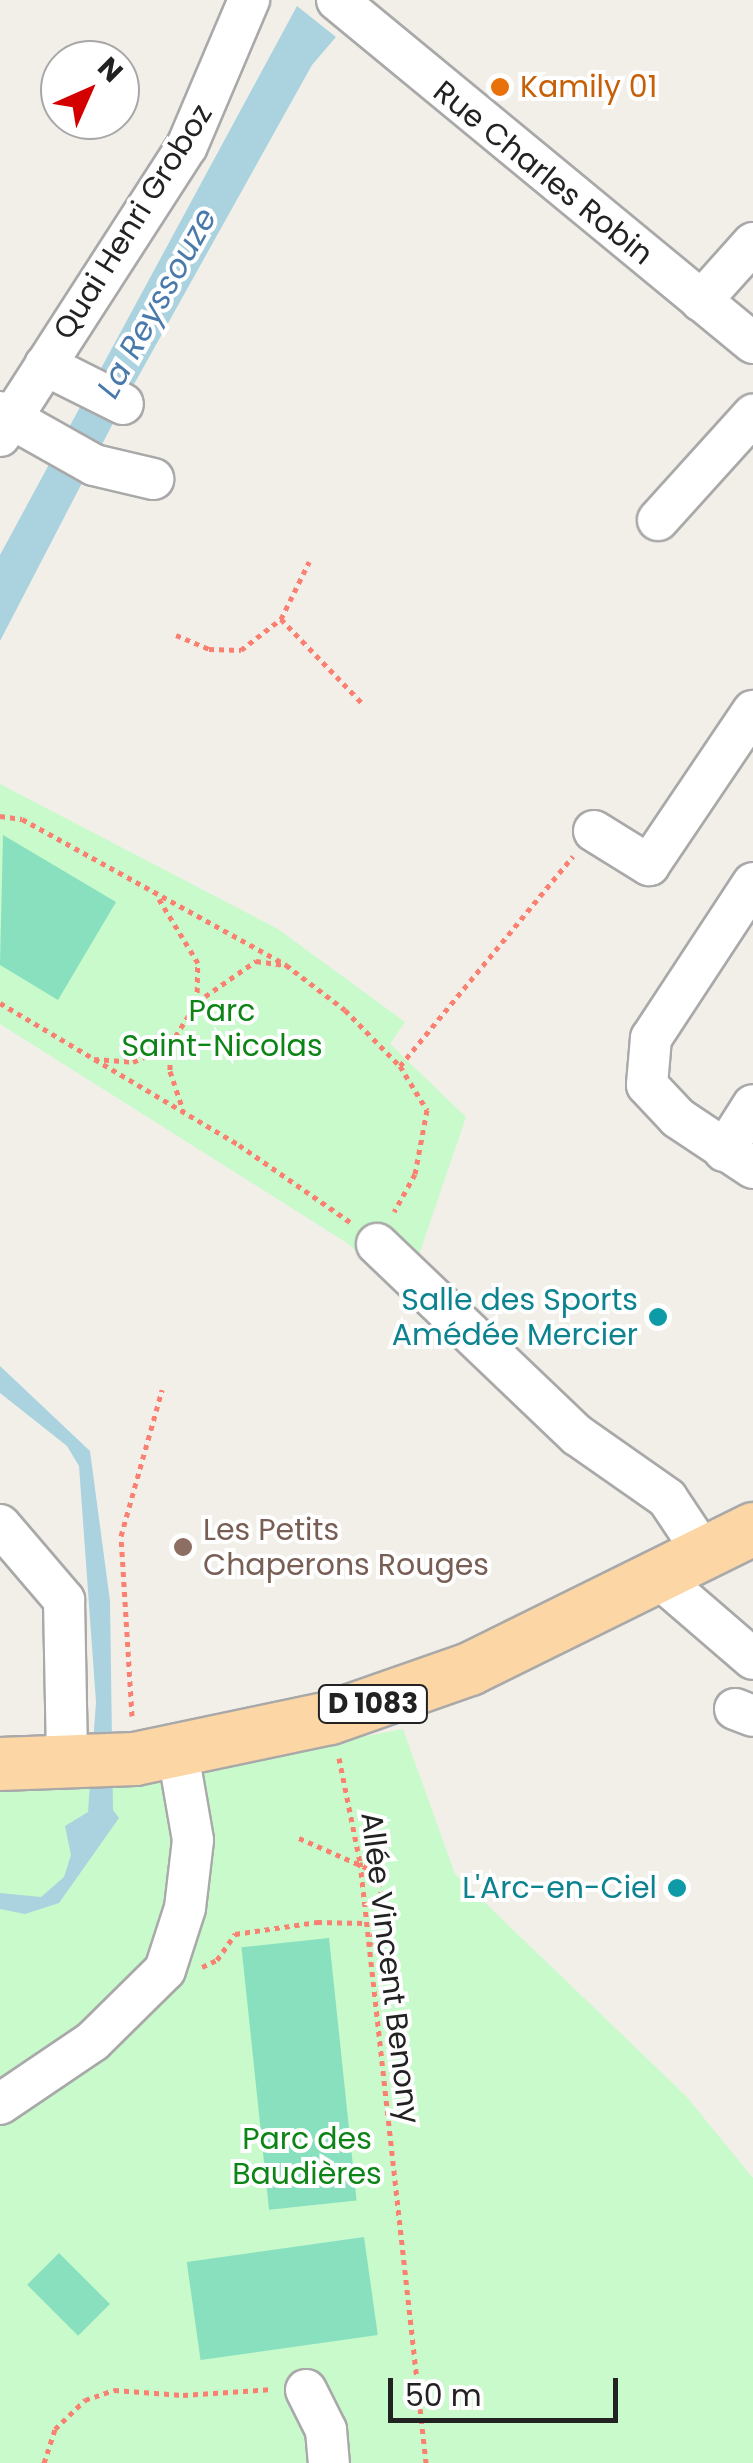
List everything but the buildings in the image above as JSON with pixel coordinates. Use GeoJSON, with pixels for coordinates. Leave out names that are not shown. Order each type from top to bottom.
{"type":"FeatureCollection","features":[{"type":"Feature","properties":{"kind":"main road","name":"D 1083"},"geometry":{"type":"LineString","coordinates":[[658,1578],[753,1504]]}},
{"type":"Feature","properties":{"kind":"main road","name":"D 1083"},"geometry":{"type":"LineString","coordinates":[[0,1764],[157,1756],[330,1718],[470,1669],[753,1529]]}},
{"type":"Feature","properties":{"kind":"street","name":"Quai Henri Groboz"},"geometry":{"type":"LineString","coordinates":[[3,423],[187,146],[248,0]]}},
{"type":"Feature","properties":{"kind":"street","name":"Rue Charles Robin"},"geometry":{"type":"LineString","coordinates":[[337,0],[753,343]]}},
{"type":"Feature","properties":{"kind":"street"},"geometry":{"type":"LineString","coordinates":[[701,301],[753,243]]}},
{"type":"Feature","properties":{"kind":"street"},"geometry":{"type":"LineString","coordinates":[[45,364],[107,396]]}},
{"type":"Feature","properties":{"kind":"street"},"geometry":{"type":"LineString","coordinates":[[658,520],[753,414]]}},
{"type":"Feature","properties":{"kind":"street"},"geometry":{"type":"LineString","coordinates":[[3,423],[76,456],[153,480]]}},
{"type":"Feature","properties":{"kind":"street"},"geometry":{"type":"LineString","coordinates":[[594,830],[649,865],[753,711]]}},
{"type":"Feature","properties":{"kind":"street"},"geometry":{"type":"LineString","coordinates":[[753,883],[651,1038],[647,1085],[678,1118],[739,1160],[753,1106]]}},
{"type":"Feature","properties":{"kind":"street"},"geometry":{"type":"LineString","coordinates":[[376,1244],[578,1435],[667,1498],[700,1546]]}},
{"type":"Feature","properties":{"kind":"street"},"geometry":{"type":"LineString","coordinates":[[0,1524],[64,1600],[67,1763]]}},
{"type":"Feature","properties":{"kind":"street"},"geometry":{"type":"LineString","coordinates":[[658,1578],[753,1658]]}},
{"type":"Feature","properties":{"kind":"street"},"geometry":{"type":"LineString","coordinates":[[0,2104],[93,2042],[165,1970],[185,1908],[193,1840],[157,1756]]}},
{"type":"Feature","properties":{"kind":"street"},"geometry":{"type":"LineString","coordinates":[[306,2390],[326,2430],[329,2463]]}},
{"type":"Feature","properties":{"kind":"path"},"geometry":{"type":"LineString","coordinates":[[176,634],[228,652],[241,650],[281,619],[309,562]]}},
{"type":"Feature","properties":{"kind":"path"},"geometry":{"type":"LineString","coordinates":[[281,619],[362,704]]}},
{"type":"Feature","properties":{"kind":"path"},"geometry":{"type":"LineString","coordinates":[[0,816],[22,819],[157,898],[286,965],[346,1010],[400,1066],[426,1110],[414,1174],[376,1244],[320,1197],[0,1003]]}},
{"type":"Feature","properties":{"kind":"path"},"geometry":{"type":"LineString","coordinates":[[400,1066],[594,830]]}},
{"type":"Feature","properties":{"kind":"path"},"geometry":{"type":"LineString","coordinates":[[157,898],[198,963],[197,1002]]}},
{"type":"Feature","properties":{"kind":"path"},"geometry":{"type":"LineString","coordinates":[[184,1112],[170,1071],[170,1045],[197,1002],[256,962],[286,965]]}},
{"type":"Feature","properties":{"kind":"path"},"geometry":{"type":"LineString","coordinates":[[91,1058],[133,1062],[170,1045]]}},
{"type":"Feature","properties":{"kind":"path"},"geometry":{"type":"LineString","coordinates":[[157,1756],[121,1536],[162,1390]]}},
{"type":"Feature","properties":{"kind":"path","name":"Allée Vincent Benony"},"geometry":{"type":"LineString","coordinates":[[330,1718],[360,1862],[426,2463]]}},
{"type":"Feature","properties":{"kind":"path"},"geometry":{"type":"LineString","coordinates":[[299,1838],[316,1850],[360,1862],[376,1872],[384,1904],[369,1948]]}},
{"type":"Feature","properties":{"kind":"path"},"geometry":{"type":"LineString","coordinates":[[165,1970],[193,1972],[217,1960],[235,1934],[270,1926],[366,1924]]}},
{"type":"Feature","properties":{"kind":"path"},"geometry":{"type":"LineString","coordinates":[[44,2463],[55,2429],[84,2400],[114,2390],[306,2390]]}},
{"type":"Feature","properties":{"kind":"green space","name":"Parc Saint-Nicolas"},"geometry":{"type":"Polygon","coordinates":[[[0,784],[278,929],[405,1022],[390,1044],[466,1117],[405,1296],[347,1243],[0,1024],[0,784]]]}},
{"type":"Feature","properties":{"kind":"green space"},"geometry":{"type":"Polygon","coordinates":[[[3,835],[116,902],[58,1000],[0,965],[3,835]]]}},
{"type":"Feature","properties":{"kind":"green space","name":"Parc des Baudières"},"geometry":{"type":"Polygon","coordinates":[[[403,1729],[455,1874],[686,2096],[753,2178],[753,2463],[0,2463],[0,1790],[148,1779],[403,1729]]]}},
{"type":"Feature","properties":{"kind":"green space"},"geometry":{"type":"Polygon","coordinates":[[[329,1938],[357,2201],[269,2210],[241,1947],[329,1938]]]}},
{"type":"Feature","properties":{"kind":"green space"},"geometry":{"type":"Polygon","coordinates":[[[364,2237],[378,2335],[201,2360],[187,2262],[364,2237]]]}},
{"type":"Feature","properties":{"kind":"green space"},"geometry":{"type":"Polygon","coordinates":[[[59,2253],[110,2304],[78,2336],[27,2285],[59,2253]]]}},
{"type":"Feature","properties":{"kind":"water","name":"La Reyssouze"},"geometry":{"type":"Polygon","coordinates":[[[297,6],[336,37],[312,65],[123,404],[0,641],[0,555],[297,6]]]}},
{"type":"Feature","properties":{"kind":"water"},"geometry":{"type":"Polygon","coordinates":[[[0,1366],[90,1451],[110,1601],[113,1810],[119,1818],[59,1903],[25,1914],[0,1909],[0,1893],[41,1897],[64,1877],[71,1855],[65,1826],[88,1812],[96,1702],[79,1466],[67,1446],[0,1393],[0,1366]]]}},
{"type":"Feature","properties":{"kind":"place","name":"Kamily 01"},"geometry":{"type":"Point","coordinates":[500,87]}},
{"type":"Feature","properties":{"kind":"place","name":"Salle des Sports Amédée Mercier"},"geometry":{"type":"Point","coordinates":[658,1317]}},
{"type":"Feature","properties":{"kind":"place","name":"Les Petits Chaperons Rouges"},"geometry":{"type":"Point","coordinates":[183,1547]}},
{"type":"Feature","properties":{"kind":"place","name":"L'Arc-en-Ciel"},"geometry":{"type":"Point","coordinates":[677,1888]}}]}
